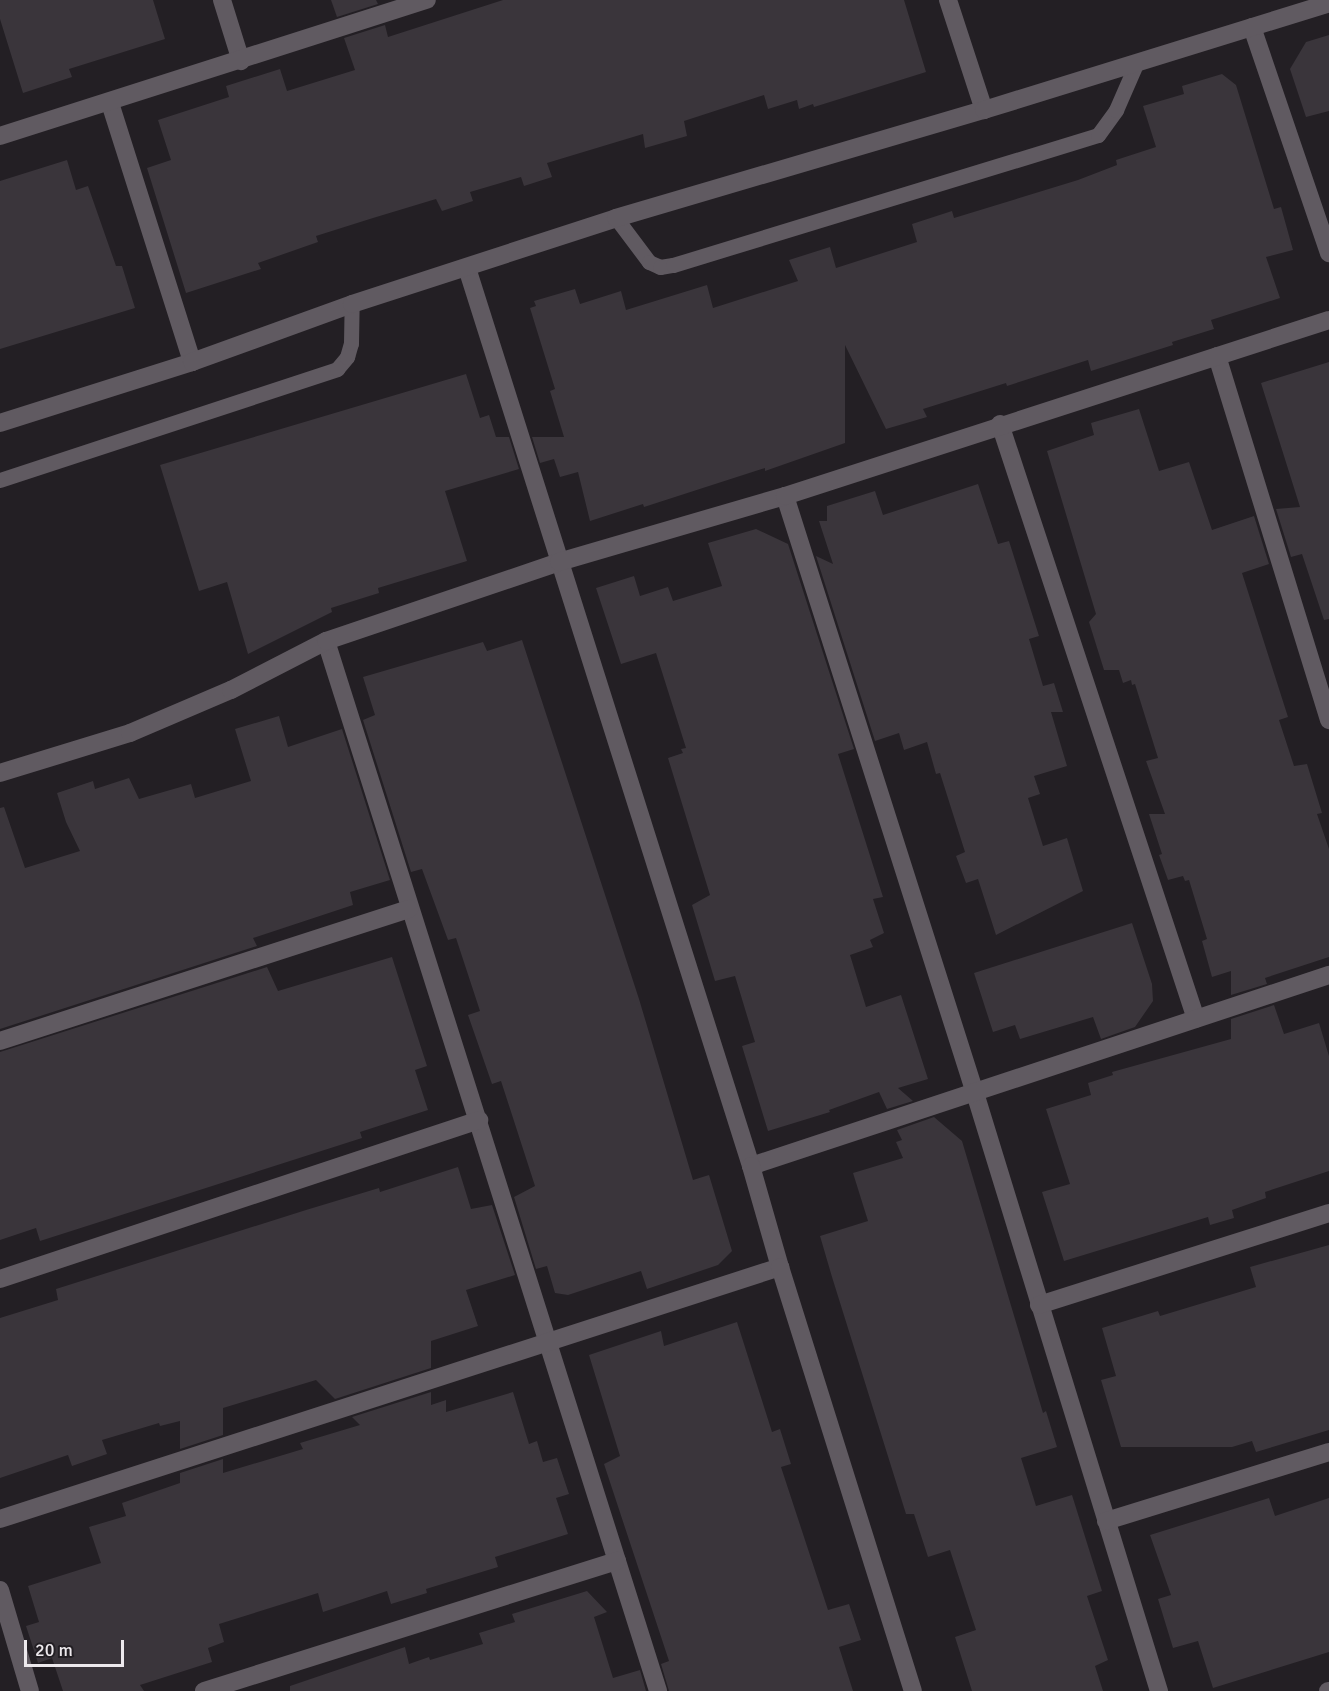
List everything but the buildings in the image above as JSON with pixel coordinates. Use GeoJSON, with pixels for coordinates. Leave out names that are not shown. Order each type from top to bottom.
{"type":"FeatureCollection","features":[{"type":"Feature","properties":{"kind":"street"},"geometry":{"type":"LineString","coordinates":[[222,0],[241,61]]}},
{"type":"Feature","properties":{"kind":"street"},"geometry":{"type":"LineString","coordinates":[[0,136],[110,103],[427,0]]}},
{"type":"Feature","properties":{"kind":"street"},"geometry":{"type":"LineString","coordinates":[[948,0],[984,110]]}},
{"type":"Feature","properties":{"kind":"street"},"geometry":{"type":"LineString","coordinates":[[0,423],[192,362],[352,304],[616,218],[984,110],[1329,3]]}},
{"type":"Feature","properties":{"kind":"street"},"geometry":{"type":"LineString","coordinates":[[1252,27],[1329,253]]}},
{"type":"Feature","properties":{"kind":"street"},"geometry":{"type":"LineString","coordinates":[[110,103],[192,362]]}},
{"type":"Feature","properties":{"kind":"street"},"geometry":{"type":"LineString","coordinates":[[467,268],[751,1166],[780,1267],[913,1691]]}},
{"type":"Feature","properties":{"kind":"street"},"geometry":{"type":"LineString","coordinates":[[0,773],[130,733],[231,690],[326,641],[559,562],[785,496],[1000,424],[1329,320]]}},
{"type":"Feature","properties":{"kind":"street"},"geometry":{"type":"LineString","coordinates":[[1217,356],[1329,720]]}},
{"type":"Feature","properties":{"kind":"street"},"geometry":{"type":"LineString","coordinates":[[1000,424],[1196,1019]]}},
{"type":"Feature","properties":{"kind":"street"},"geometry":{"type":"LineString","coordinates":[[785,496],[975,1093],[1160,1691]]}},
{"type":"Feature","properties":{"kind":"street"},"geometry":{"type":"LineString","coordinates":[[326,641],[409,909],[479,1120],[546,1344],[658,1691]]}},
{"type":"Feature","properties":{"kind":"street"},"geometry":{"type":"LineString","coordinates":[[0,1041],[409,909]]}},
{"type":"Feature","properties":{"kind":"street"},"geometry":{"type":"LineString","coordinates":[[751,1166],[1329,975]]}},
{"type":"Feature","properties":{"kind":"street"},"geometry":{"type":"LineString","coordinates":[[0,1279],[479,1120]]}},
{"type":"Feature","properties":{"kind":"street"},"geometry":{"type":"LineString","coordinates":[[1039,1305],[1329,1213]]}},
{"type":"Feature","properties":{"kind":"street"},"geometry":{"type":"LineString","coordinates":[[0,1519],[780,1267]]}},
{"type":"Feature","properties":{"kind":"street"},"geometry":{"type":"LineString","coordinates":[[1107,1521],[1329,1452]]}},
{"type":"Feature","properties":{"kind":"street"},"geometry":{"type":"LineString","coordinates":[[204,1691],[617,1561]]}},
{"type":"Feature","properties":{"kind":"street"},"geometry":{"type":"LineString","coordinates":[[0,1590],[30,1691]]}},
{"type":"Feature","properties":{"kind":"lane"},"geometry":{"type":"LineString","coordinates":[[616,218],[649,262],[660,267],[673,265],[1098,135],[1116,110],[1137,62]]}},
{"type":"Feature","properties":{"kind":"lane"},"geometry":{"type":"LineString","coordinates":[[0,480],[338,369],[347,357],[351,343],[352,304]]}}]}
